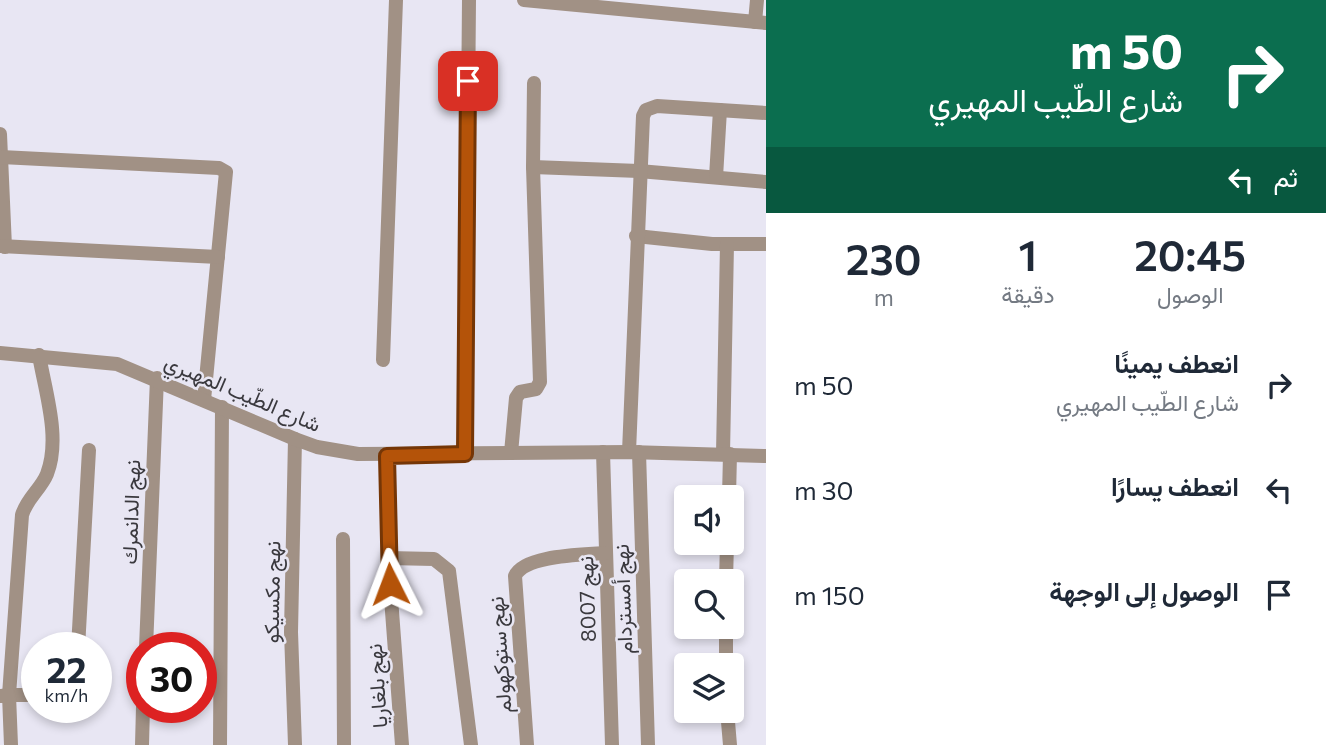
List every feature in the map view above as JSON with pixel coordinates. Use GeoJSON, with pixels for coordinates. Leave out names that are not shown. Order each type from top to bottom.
{"type":"FeatureCollection","features":[{"type":"Feature","properties":{"kind":"street"},"geometry":{"type":"LineString","coordinates":[[383,360],[396,0]]}},
{"type":"Feature","properties":{"kind":"street"},"geometry":{"type":"LineString","coordinates":[[465,454],[469,0]]}},
{"type":"Feature","properties":{"kind":"street"},"geometry":{"type":"LineString","coordinates":[[524,0],[760,23],[757,0]]}},
{"type":"Feature","properties":{"kind":"street"},"geometry":{"type":"LineString","coordinates":[[510,453],[516,398],[520,392],[536,389],[540,382],[533,167],[534,83]]}},
{"type":"Feature","properties":{"kind":"street","name":"نهج أمستردام"},"geometry":{"type":"LineString","coordinates":[[648,745],[634,452],[636,236],[643,116],[646,110],[657,106],[720,110]]}},
{"type":"Feature","properties":{"kind":"street"},"geometry":{"type":"LineString","coordinates":[[716,177],[720,110],[766,113]]}},
{"type":"Feature","properties":{"kind":"street"},"geometry":{"type":"LineString","coordinates":[[0,134],[3,247],[218,257]]}},
{"type":"Feature","properties":{"kind":"street"},"geometry":{"type":"LineString","coordinates":[[1,156],[223,169],[228,175],[204,400]]}},
{"type":"Feature","properties":{"kind":"street"},"geometry":{"type":"LineString","coordinates":[[533,167],[639,171],[766,182]]}},
{"type":"Feature","properties":{"kind":"street"},"geometry":{"type":"LineString","coordinates":[[636,236],[727,244],[766,244]]}},
{"type":"Feature","properties":{"kind":"street"},"geometry":{"type":"LineString","coordinates":[[727,244],[728,485]]}},
{"type":"Feature","properties":{"kind":"street","name":"شارع الطّيب المهيري"},"geometry":{"type":"LineString","coordinates":[[0,353],[117,364],[157,378],[295,439],[336,451],[387,456],[634,452],[766,456]]}},
{"type":"Feature","properties":{"kind":"street"},"geometry":{"type":"LineString","coordinates":[[11,745],[4,695],[22,515],[26,502],[47,476],[52,436],[39,355]]}},
{"type":"Feature","properties":{"kind":"street","name":"نهج الدانمرك"},"geometry":{"type":"LineString","coordinates":[[147,632],[157,378]]}},
{"type":"Feature","properties":{"kind":"street"},"geometry":{"type":"LineString","coordinates":[[220,745],[222,407]]}},
{"type":"Feature","properties":{"kind":"street","name":"نهج مكسيكو"},"geometry":{"type":"LineString","coordinates":[[295,439],[291,632],[295,745]]}},
{"type":"Feature","properties":{"kind":"street"},"geometry":{"type":"LineString","coordinates":[[79,632],[89,450]]}},
{"type":"Feature","properties":{"kind":"street","name":"نهج 8007"},"geometry":{"type":"LineString","coordinates":[[603,452],[612,745]]}},
{"type":"Feature","properties":{"kind":"street","name":"نهج بلغاريا"},"geometry":{"type":"LineString","coordinates":[[387,456],[387,558],[402,745]]}},
{"type":"Feature","properties":{"kind":"street"},"geometry":{"type":"LineString","coordinates":[[343,539],[344,745]]}},
{"type":"Feature","properties":{"kind":"street","name":"نهج ستوكهولم"},"geometry":{"type":"LineString","coordinates":[[527,745],[515,576],[518,569],[530,562],[606,553]]}},
{"type":"Feature","properties":{"kind":"street"},"geometry":{"type":"LineString","coordinates":[[387,558],[433,559],[449,571],[471,745]]}},
{"type":"Feature","properties":{"kind":"street"},"geometry":{"type":"LineString","coordinates":[[142,745],[143,723]]}},
{"type":"Feature","properties":{"kind":"street"},"geometry":{"type":"LineString","coordinates":[[728,723],[730,745]]}},
{"type":"Feature","properties":{"kind":"route"},"geometry":{"type":"LineString","coordinates":[[390,584],[387,558],[387,456],[465,454],[468,81]]}}]}
